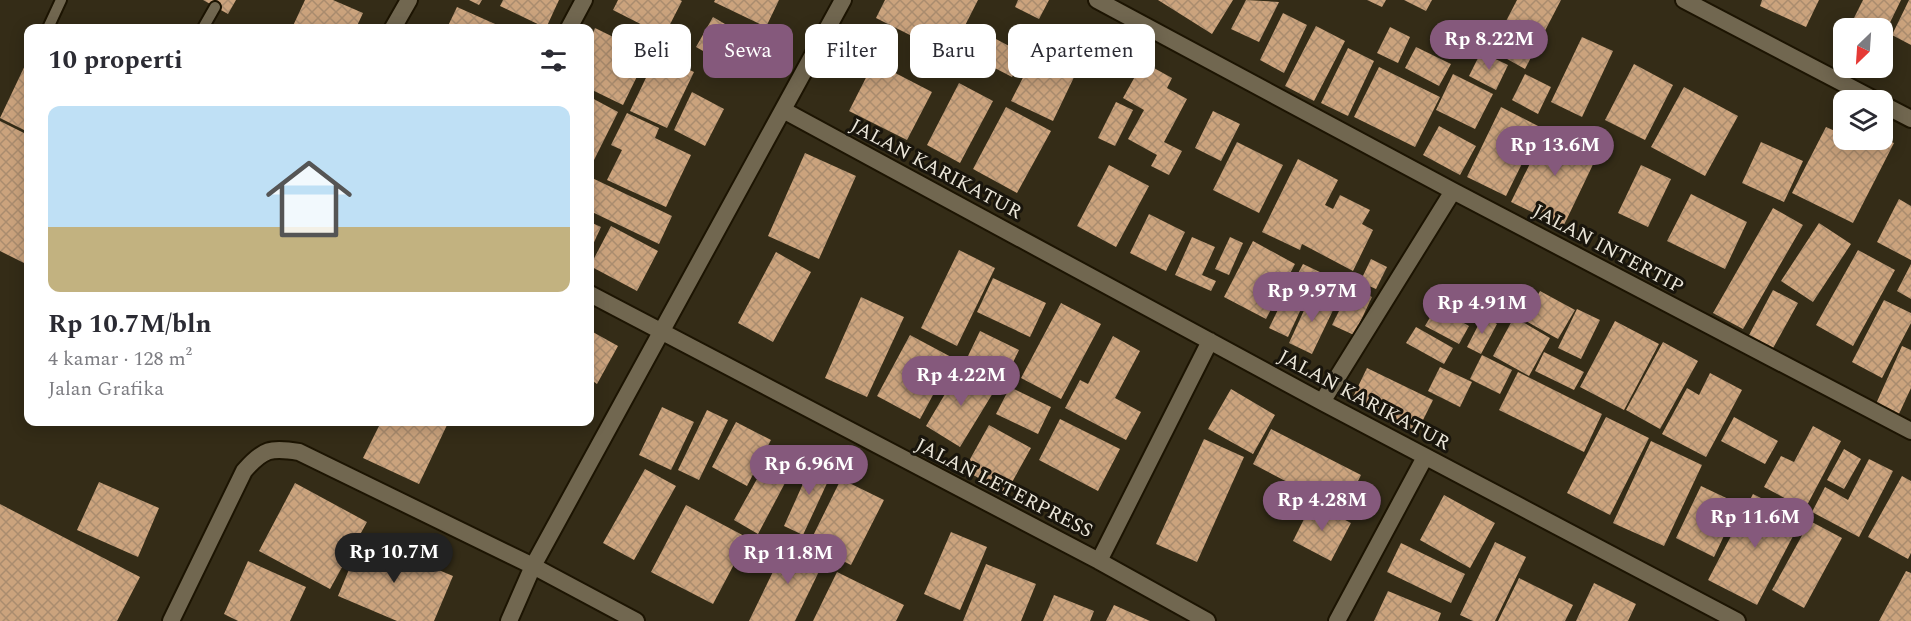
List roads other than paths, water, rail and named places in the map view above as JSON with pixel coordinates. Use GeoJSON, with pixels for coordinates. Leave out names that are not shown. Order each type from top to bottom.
{"type":"FeatureCollection","features":[{"type":"Feature","properties":{"kind":"street"},"geometry":{"type":"LineString","coordinates":[[395,24],[409,0]]}},
{"type":"Feature","properties":{"kind":"street"},"geometry":{"type":"LineString","coordinates":[[571,24],[584,0]]}},
{"type":"Feature","properties":{"kind":"street"},"geometry":{"type":"LineString","coordinates":[[509,621],[533,566],[843,0]]}},
{"type":"Feature","properties":{"kind":"street","name":"JALAN INTERTIP"},"geometry":{"type":"LineString","coordinates":[[1097,0],[1453,191],[1911,431]]}},
{"type":"Feature","properties":{"kind":"street"},"geometry":{"type":"LineString","coordinates":[[1684,0],[1856,90]]}},
{"type":"Feature","properties":{"kind":"street","name":"JALAN KARIKATUR"},"geometry":{"type":"LineString","coordinates":[[783,110],[1322,402],[1737,621]]}},
{"type":"Feature","properties":{"kind":"street"},"geometry":{"type":"LineString","coordinates":[[1893,110],[1911,119]]}},
{"type":"Feature","properties":{"kind":"street"},"geometry":{"type":"LineString","coordinates":[[1322,402],[1453,191]]}},
{"type":"Feature","properties":{"kind":"street","name":"JALAN LETERPRESS"},"geometry":{"type":"LineString","coordinates":[[594,296],[662,334],[1100,561],[1207,621]]}},
{"type":"Feature","properties":{"kind":"street"},"geometry":{"type":"LineString","coordinates":[[1100,561],[1210,341]]}},
{"type":"Feature","properties":{"kind":"street"},"geometry":{"type":"LineString","coordinates":[[171,621],[244,471],[256,456],[278,448],[299,452],[533,566],[636,621]]}},
{"type":"Feature","properties":{"kind":"street"},"geometry":{"type":"LineString","coordinates":[[1337,621],[1425,457]]}},
{"type":"Feature","properties":{"kind":"lane"},"geometry":{"type":"LineString","coordinates":[[50,24],[61,0]]}},
{"type":"Feature","properties":{"kind":"lane"},"geometry":{"type":"LineString","coordinates":[[205,24],[215,7]]}}]}
